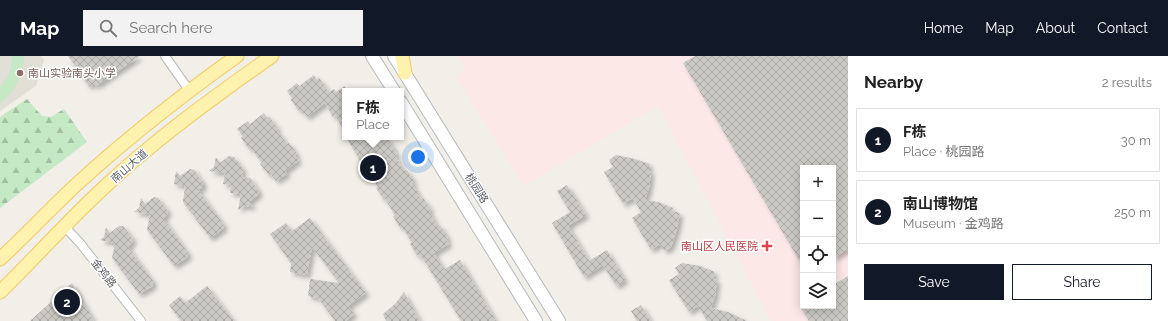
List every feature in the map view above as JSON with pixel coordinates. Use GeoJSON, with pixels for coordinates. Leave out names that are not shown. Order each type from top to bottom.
{"type":"FeatureCollection","features":[{"type":"Feature","properties":{"kind":"main road","name":"南山大道"},"geometry":{"type":"LineString","coordinates":[[0,259],[75,186],[145,125],[189,90],[237,56]]}},
{"type":"Feature","properties":{"kind":"main road","name":"南山大道"},"geometry":{"type":"LineString","coordinates":[[0,292],[96,195],[128,166],[207,102],[272,56]]}},
{"type":"Feature","properties":{"kind":"main road"},"geometry":{"type":"LineString","coordinates":[[372,56],[392,88]]}},
{"type":"Feature","properties":{"kind":"main road","name":"桃园路"},"geometry":{"type":"LineString","coordinates":[[394,56],[558,321]]}},
{"type":"Feature","properties":{"kind":"main road"},"geometry":{"type":"LineString","coordinates":[[402,56],[405,73]]}},
{"type":"Feature","properties":{"kind":"main road","name":"桃园路"},"geometry":{"type":"LineString","coordinates":[[404,107],[536,321]]}},
{"type":"Feature","properties":{"kind":"street"},"geometry":{"type":"LineString","coordinates":[[165,56],[189,90]]}},
{"type":"Feature","properties":{"kind":"street","name":"金鸡路"},"geometry":{"type":"LineString","coordinates":[[65,227],[80,243],[141,321]]}},
{"type":"Feature","properties":{"kind":"shaded area","name":"南山实验南头小学"},"geometry":{"type":"Polygon","coordinates":[[[0,56],[41,56],[44,60],[36,86],[0,111],[0,56]]]}},
{"type":"Feature","properties":{"kind":"shaded area","name":"南山区人民医院"},"geometry":{"type":"Polygon","coordinates":[[[457,56],[848,56],[848,321],[771,321],[658,106],[524,186],[456,77],[466,70],[457,56]]]}},
{"type":"Feature","properties":{"kind":"green space"},"geometry":{"type":"Polygon","coordinates":[[[12,56],[24,56],[24,63],[18,82],[10,94],[0,103],[0,87],[8,76],[12,56]]]}},
{"type":"Feature","properties":{"kind":"green space"},"geometry":{"type":"Polygon","coordinates":[[[27,99],[42,116],[51,117],[64,109],[87,142],[0,208],[0,117],[27,99]]]}},
{"type":"Feature","properties":{"kind":"building"},"geometry":{"type":"Polygon","coordinates":[[[68,56],[140,56],[96,86],[94,83],[89,87],[68,56]]]}},
{"type":"Feature","properties":{"kind":"building"},"geometry":{"type":"Polygon","coordinates":[[[695,56],[848,56],[848,249],[836,256],[836,165],[800,165],[800,262],[683,63],[695,56]]]}},
{"type":"Feature","properties":{"kind":"building"},"geometry":{"type":"Polygon","coordinates":[[[314,75],[317,80],[319,78],[329,92],[334,89],[336,92],[342,88],[342,127],[335,115],[333,117],[325,103],[307,117],[301,110],[299,111],[291,100],[292,98],[287,91],[297,83],[299,86],[314,75]]]}},
{"type":"Feature","properties":{"kind":"building"},"geometry":{"type":"Polygon","coordinates":[[[264,113],[267,118],[269,117],[278,128],[276,129],[287,144],[289,143],[297,154],[295,156],[299,160],[285,171],[287,174],[276,181],[260,164],[262,163],[251,148],[249,149],[241,138],[243,136],[237,129],[248,121],[250,124],[264,113]]]}},
{"type":"Feature","properties":{"kind":"building"},"geometry":{"type":"Polygon","coordinates":[[[348,140],[389,140],[397,154],[395,155],[404,171],[407,170],[421,199],[423,198],[431,210],[429,211],[438,227],[440,225],[448,238],[446,239],[449,244],[434,253],[442,267],[445,269],[460,260],[496,321],[461,321],[425,262],[419,255],[417,256],[410,244],[412,243],[402,227],[400,228],[393,216],[395,215],[376,188],[378,187],[369,171],[367,172],[348,140]]]}},
{"type":"Feature","properties":{"kind":"building"},"geometry":{"type":"Polygon","coordinates":[[[616,155],[650,164],[648,171],[651,172],[649,188],[645,200],[658,202],[673,208],[672,211],[680,213],[671,247],[665,251],[660,244],[651,250],[632,218],[641,212],[633,198],[623,204],[604,172],[613,167],[609,160],[616,155]]]}},
{"type":"Feature","properties":{"kind":"building"},"geometry":{"type":"Polygon","coordinates":[[[229,156],[234,157],[243,169],[242,177],[250,178],[259,191],[258,195],[249,202],[253,207],[244,206],[238,210],[241,194],[230,193],[231,185],[223,184],[225,173],[209,171],[214,167],[216,157],[220,163],[229,156]]]}},
{"type":"Feature","properties":{"kind":"building"},"geometry":{"type":"Polygon","coordinates":[[[190,169],[194,170],[203,182],[203,187],[198,190],[224,225],[223,229],[210,238],[183,202],[185,186],[174,184],[176,171],[180,176],[190,169]]]}},
{"type":"Feature","properties":{"kind":"building"},"geometry":{"type":"Polygon","coordinates":[[[567,185],[586,215],[568,226],[589,261],[607,250],[625,280],[616,286],[603,265],[584,277],[552,223],[570,212],[557,191],[567,185]]]}},
{"type":"Feature","properties":{"kind":"building"},"geometry":{"type":"Polygon","coordinates":[[[154,197],[158,198],[168,211],[167,215],[163,218],[188,253],[188,257],[174,266],[147,230],[150,214],[134,212],[139,208],[141,198],[145,204],[154,197]]]}},
{"type":"Feature","properties":{"kind":"building"},"geometry":{"type":"Polygon","coordinates":[[[310,218],[366,293],[348,306],[354,314],[346,321],[335,321],[318,298],[308,296],[310,279],[339,283],[312,247],[307,275],[290,272],[291,263],[270,234],[286,223],[292,231],[310,218]]]}},
{"type":"Feature","properties":{"kind":"building"},"geometry":{"type":"Polygon","coordinates":[[[119,226],[123,226],[133,239],[132,243],[128,247],[153,281],[153,286],[139,294],[112,258],[115,243],[100,240],[104,237],[106,227],[110,233],[119,226]]]}},
{"type":"Feature","properties":{"kind":"building"},"geometry":{"type":"Polygon","coordinates":[[[682,263],[700,266],[715,272],[713,279],[717,280],[715,296],[711,308],[728,312],[747,321],[707,321],[698,306],[689,312],[669,280],[679,274],[675,268],[682,263]]]}},
{"type":"Feature","properties":{"kind":"building"},"geometry":{"type":"Polygon","coordinates":[[[848,276],[848,321],[809,321],[802,309],[836,309],[836,283],[848,276]]]}},
{"type":"Feature","properties":{"kind":"building"},"geometry":{"type":"Polygon","coordinates":[[[72,283],[94,321],[30,321],[72,283]]]}},
{"type":"Feature","properties":{"kind":"building"},"geometry":{"type":"Polygon","coordinates":[[[207,286],[234,321],[181,321],[169,305],[180,296],[185,303],[207,286]]]}},
{"type":"Feature","properties":{"kind":"building"},"geometry":{"type":"Polygon","coordinates":[[[404,292],[420,321],[386,321],[383,314],[395,304],[404,292]]]}},
{"type":"Feature","properties":{"kind":"building"},"geometry":{"type":"Polygon","coordinates":[[[641,305],[651,321],[637,321],[631,311],[641,305]]]}},
{"type":"Feature","properties":{"kind":"place","name":"南山实验南头小学"},"geometry":{"type":"Point","coordinates":[20,73]}},
{"type":"Feature","properties":{"kind":"place","name":"F栋"},"geometry":{"type":"Point","coordinates":[373,168]}},
{"type":"Feature","properties":{"kind":"place","name":"南山区人民医院"},"geometry":{"type":"Point","coordinates":[767,246]}},
{"type":"Feature","properties":{"kind":"place","name":"南山博物馆"},"geometry":{"type":"Point","coordinates":[67,302]}}]}
